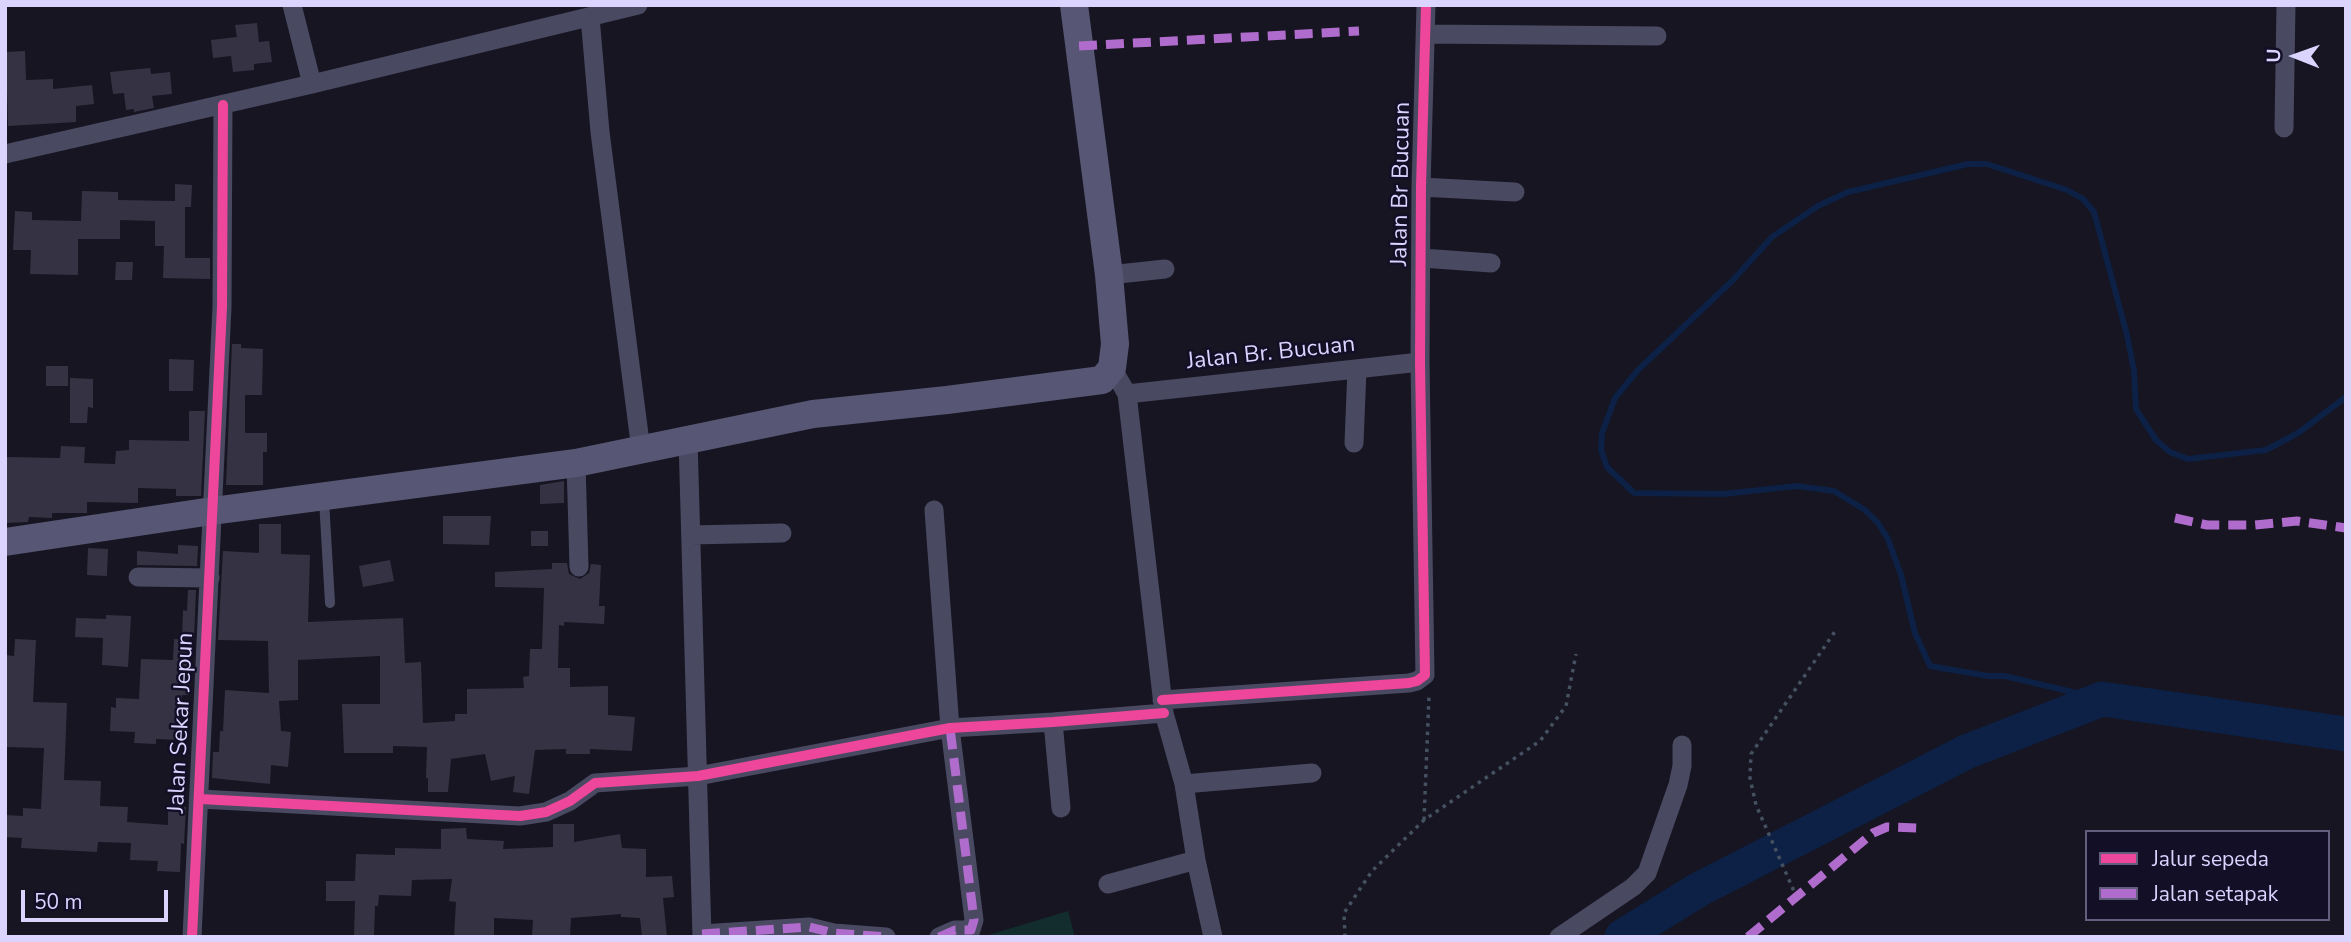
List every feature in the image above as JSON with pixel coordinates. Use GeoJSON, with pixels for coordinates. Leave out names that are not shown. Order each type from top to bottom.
{"type":"FeatureCollection","features":[{"type":"Feature","properties":{"kind":"main road"},"geometry":{"type":"LineString","coordinates":[[5,542],[212,511],[576,463],[813,414],[1102,380],[1112,368],[1115,344],[1110,275],[1074,5]]}},
{"type":"Feature","properties":{"kind":"street"},"geometry":{"type":"LineString","coordinates":[[292,5],[312,84]]}},
{"type":"Feature","properties":{"kind":"street"},"geometry":{"type":"LineString","coordinates":[[5,154],[223,105],[638,5]]}},
{"type":"Feature","properties":{"kind":"street","name":"Jalan Br Bucuan"},"geometry":{"type":"LineString","coordinates":[[1425,675],[1420,362],[1426,5]]}},
{"type":"Feature","properties":{"kind":"street"},"geometry":{"type":"LineString","coordinates":[[2284,128],[2286,5]]}},
{"type":"Feature","properties":{"kind":"street"},"geometry":{"type":"LineString","coordinates":[[590,18],[600,132],[641,450]]}},
{"type":"Feature","properties":{"kind":"street"},"geometry":{"type":"LineString","coordinates":[[1426,34],[1657,36]]}},
{"type":"Feature","properties":{"kind":"street","name":"Jalan Sekar Jepun"},"geometry":{"type":"LineString","coordinates":[[192,937],[222,307],[223,105]]}},
{"type":"Feature","properties":{"kind":"street"},"geometry":{"type":"LineString","coordinates":[[1421,187],[1516,192]]}},
{"type":"Feature","properties":{"kind":"street"},"geometry":{"type":"LineString","coordinates":[[1422,258],[1491,263]]}},
{"type":"Feature","properties":{"kind":"street"},"geometry":{"type":"LineString","coordinates":[[1110,275],[1165,269]]}},
{"type":"Feature","properties":{"kind":"street","name":"Jalan Br. Bucuan"},"geometry":{"type":"LineString","coordinates":[[1127,394],[1420,362]]}},
{"type":"Feature","properties":{"kind":"street"},"geometry":{"type":"LineString","coordinates":[[1112,368],[1127,394],[1163,706],[1184,784],[1196,860],[1213,937]]}},
{"type":"Feature","properties":{"kind":"street"},"geometry":{"type":"LineString","coordinates":[[1354,443],[1357,369]]}},
{"type":"Feature","properties":{"kind":"street"},"geometry":{"type":"LineString","coordinates":[[688,439],[702,935],[809,927],[834,933],[886,937]]}},
{"type":"Feature","properties":{"kind":"street"},"geometry":{"type":"LineString","coordinates":[[576,463],[579,566]]}},
{"type":"Feature","properties":{"kind":"street"},"geometry":{"type":"LineString","coordinates":[[934,510],[950,728],[974,920],[971,930],[955,930],[939,937]]}},
{"type":"Feature","properties":{"kind":"street"},"geometry":{"type":"LineString","coordinates":[[691,536],[782,533]]}},
{"type":"Feature","properties":{"kind":"street"},"geometry":{"type":"LineString","coordinates":[[138,577],[210,578]]}},
{"type":"Feature","properties":{"kind":"street"},"geometry":{"type":"LineString","coordinates":[[200,799],[520,816],[546,812],[570,801],[595,783],[698,776],[950,728],[1053,722],[1163,706],[1409,683],[1425,675]]}},
{"type":"Feature","properties":{"kind":"street"},"geometry":{"type":"LineString","coordinates":[[1053,722],[1061,808]]}},
{"type":"Feature","properties":{"kind":"street"},"geometry":{"type":"LineString","coordinates":[[1559,937],[1633,887],[1647,873],[1678,785],[1682,745]]}},
{"type":"Feature","properties":{"kind":"street"},"geometry":{"type":"LineString","coordinates":[[1184,784],[1312,773]]}},
{"type":"Feature","properties":{"kind":"street"},"geometry":{"type":"LineString","coordinates":[[1108,884],[1196,860]]}},
{"type":"Feature","properties":{"kind":"lane"},"geometry":{"type":"LineString","coordinates":[[324,496],[330,603]]}},
{"type":"Feature","properties":{"kind":"path"},"geometry":{"type":"LineString","coordinates":[[1797,898],[1756,805],[1749,778],[1751,754],[1836,630]]}},
{"type":"Feature","properties":{"kind":"path"},"geometry":{"type":"LineString","coordinates":[[1345,937],[1343,913],[1372,871],[1424,820],[1540,741],[1566,706],[1576,654]]}},
{"type":"Feature","properties":{"kind":"path"},"geometry":{"type":"LineString","coordinates":[[1424,820],[1429,726],[1429,692],[1425,675]]}},
{"type":"Feature","properties":{"kind":"green space"},"geometry":{"type":"Polygon","coordinates":[[[1068,911],[1075,937],[982,937],[1068,911]]]}},
{"type":"Feature","properties":{"kind":"building"},"geometry":{"type":"Polygon","coordinates":[[[257,23],[259,42],[269,41],[272,62],[254,64],[254,70],[233,72],[231,56],[213,58],[211,40],[237,37],[235,25],[257,23]]]}},
{"type":"Feature","properties":{"kind":"building"},"geometry":{"type":"Polygon","coordinates":[[[25,51],[26,80],[53,79],[53,89],[92,85],[94,104],[76,106],[76,122],[8,126],[6,52],[25,51]]]}},
{"type":"Feature","properties":{"kind":"building"},"geometry":{"type":"Polygon","coordinates":[[[150,68],[151,74],[170,72],[172,94],[152,96],[154,108],[134,112],[134,109],[126,110],[124,93],[113,94],[110,72],[150,68]]]}},
{"type":"Feature","properties":{"kind":"building"},"geometry":{"type":"Polygon","coordinates":[[[175,184],[192,185],[191,207],[185,207],[185,258],[210,258],[210,279],[163,278],[164,246],[155,246],[155,221],[120,220],[120,239],[78,239],[78,275],[30,274],[31,250],[13,250],[15,211],[32,212],[32,220],[81,221],[82,191],[118,192],[118,200],[175,201],[175,184]]]}},
{"type":"Feature","properties":{"kind":"building"},"geometry":{"type":"Polygon","coordinates":[[[116,262],[133,262],[132,280],[115,280],[116,262]]]}},
{"type":"Feature","properties":{"kind":"building"},"geometry":{"type":"Polygon","coordinates":[[[232,344],[241,344],[241,348],[263,349],[262,395],[245,395],[245,433],[267,433],[267,452],[263,452],[263,485],[226,485],[232,344]]]}},
{"type":"Feature","properties":{"kind":"building"},"geometry":{"type":"Polygon","coordinates":[[[169,359],[194,360],[193,391],[169,391],[169,359]]]}},
{"type":"Feature","properties":{"kind":"building"},"geometry":{"type":"Polygon","coordinates":[[[46,366],[68,366],[68,386],[46,386],[46,366]]]}},
{"type":"Feature","properties":{"kind":"building"},"geometry":{"type":"Polygon","coordinates":[[[70,378],[93,379],[93,408],[88,407],[87,423],[70,423],[70,378]]]}},
{"type":"Feature","properties":{"kind":"building"},"geometry":{"type":"Polygon","coordinates":[[[189,411],[205,411],[201,496],[176,496],[176,489],[138,488],[138,503],[87,502],[87,513],[52,513],[52,518],[29,517],[28,522],[5,523],[5,457],[60,458],[61,446],[85,447],[84,463],[115,464],[116,451],[129,450],[129,440],[189,441],[189,411]]]}},
{"type":"Feature","properties":{"kind":"building"},"geometry":{"type":"Polygon","coordinates":[[[564,481],[564,503],[540,504],[540,485],[564,481]]]}},
{"type":"Feature","properties":{"kind":"building"},"geometry":{"type":"Polygon","coordinates":[[[443,516],[491,516],[489,545],[443,544],[443,516]]]}},
{"type":"Feature","properties":{"kind":"building"},"geometry":{"type":"Polygon","coordinates":[[[259,524],[281,524],[281,554],[310,555],[308,622],[403,618],[405,663],[421,662],[423,723],[455,721],[455,714],[467,714],[467,689],[524,688],[523,677],[529,676],[530,649],[542,649],[544,588],[495,587],[495,572],[552,569],[552,563],[567,563],[569,574],[580,579],[589,573],[591,564],[601,565],[599,606],[605,606],[604,624],[564,622],[564,626],[559,625],[558,668],[570,668],[570,687],[608,686],[608,715],[635,717],[632,751],[590,749],[590,754],[566,754],[566,749],[535,750],[529,794],[513,792],[515,776],[491,781],[485,754],[451,759],[448,792],[428,792],[427,747],[393,746],[393,753],[344,753],[342,704],[380,704],[380,656],[298,660],[298,700],[279,701],[281,731],[291,732],[288,767],[271,765],[270,784],[212,778],[213,752],[219,752],[220,731],[223,731],[225,690],[269,693],[268,641],[218,640],[223,551],[259,553],[259,524]]]}},
{"type":"Feature","properties":{"kind":"building"},"geometry":{"type":"Polygon","coordinates":[[[531,531],[548,531],[548,546],[531,546],[531,531]]]}},
{"type":"Feature","properties":{"kind":"building"},"geometry":{"type":"Polygon","coordinates":[[[178,545],[198,546],[197,566],[137,565],[137,551],[178,554],[178,545]]]}},
{"type":"Feature","properties":{"kind":"building"},"geometry":{"type":"Polygon","coordinates":[[[88,548],[108,549],[107,576],[87,575],[88,548]]]}},
{"type":"Feature","properties":{"kind":"building"},"geometry":{"type":"Polygon","coordinates":[[[390,560],[394,581],[363,587],[359,566],[390,560]]]}},
{"type":"Feature","properties":{"kind":"building"},"geometry":{"type":"Polygon","coordinates":[[[188,590],[196,590],[194,639],[182,639],[183,610],[187,611],[188,590]]]}},
{"type":"Feature","properties":{"kind":"building"},"geometry":{"type":"Polygon","coordinates":[[[106,615],[131,616],[128,667],[102,665],[103,638],[75,637],[76,618],[106,619],[106,615]]]}},
{"type":"Feature","properties":{"kind":"building"},"geometry":{"type":"Polygon","coordinates":[[[15,639],[36,640],[33,702],[67,703],[64,780],[101,781],[100,806],[128,807],[127,822],[168,825],[168,807],[186,807],[180,872],[157,871],[158,861],[130,860],[131,843],[98,842],[97,852],[21,848],[22,838],[5,837],[5,815],[23,816],[23,808],[41,809],[44,748],[5,747],[5,655],[14,656],[15,639]]]}},
{"type":"Feature","properties":{"kind":"building"},"geometry":{"type":"Polygon","coordinates":[[[174,639],[191,640],[189,695],[182,695],[180,740],[156,739],[156,744],[134,743],[135,732],[110,731],[111,707],[116,708],[116,698],[139,699],[141,659],[173,660],[174,639]]]}},
{"type":"Feature","properties":{"kind":"building"},"geometry":{"type":"Polygon","coordinates":[[[553,824],[574,824],[574,842],[620,834],[622,848],[646,849],[646,877],[672,876],[674,897],[663,898],[667,937],[642,937],[640,918],[621,917],[621,914],[571,918],[570,937],[532,937],[533,920],[494,918],[494,937],[454,937],[456,902],[449,901],[452,879],[412,880],[411,896],[379,895],[378,906],[375,906],[374,937],[354,937],[355,901],[326,901],[326,881],[355,881],[356,854],[395,855],[395,848],[441,849],[441,829],[466,828],[467,839],[504,841],[503,849],[553,847],[553,824]]]}},
{"type":"Feature","properties":{"kind":"waterway"},"geometry":{"type":"LineString","coordinates":[[2102,699],[2005,676],[1988,676],[1930,666],[1915,633],[1901,575],[1888,539],[1878,523],[1865,510],[1834,491],[1797,486],[1724,494],[1634,493],[1607,467],[1601,450],[1602,433],[1615,398],[1638,370],[1733,280],[1772,237],[1818,206],[1848,192],[1968,164],[1987,164],[2067,190],[2083,199],[2094,212],[2127,335],[2134,371],[2136,409],[2156,440],[2170,452],[2188,459],[2266,450],[2298,433],[2346,397]]}},
{"type":"Feature","properties":{"kind":"waterway"},"geometry":{"type":"LineString","coordinates":[[1622,937],[1698,890],[1966,752],[2102,699],[2346,734]]}},
{"type":"Feature","properties":{"kind":"marked path"},"geometry":{"type":"LineString","coordinates":[[1079,46],[1359,31]]}},
{"type":"Feature","properties":{"kind":"marked path"},"geometry":{"type":"LineString","coordinates":[[2175,518],[2207,525],[2255,525],[2297,521],[2346,528]]}},
{"type":"Feature","properties":{"kind":"marked path"},"geometry":{"type":"LineString","coordinates":[[939,937],[955,930],[971,930],[974,920],[950,728]]}},
{"type":"Feature","properties":{"kind":"marked path"},"geometry":{"type":"LineString","coordinates":[[1748,937],[1873,833],[1887,827],[1920,828]]}},
{"type":"Feature","properties":{"kind":"marked path"},"geometry":{"type":"LineString","coordinates":[[702,934],[809,927],[834,933],[886,937]]}},
{"type":"Feature","properties":{"kind":"cycle path"},"geometry":{"type":"LineString","coordinates":[[1162,700],[1409,683],[1425,675],[1420,362],[1426,5]]}},
{"type":"Feature","properties":{"kind":"cycle path"},"geometry":{"type":"LineString","coordinates":[[192,937],[222,307],[223,105]]}},
{"type":"Feature","properties":{"kind":"cycle path"},"geometry":{"type":"LineString","coordinates":[[200,799],[520,816],[546,812],[570,801],[595,783],[698,776],[950,728],[1164,713]]}}]}
